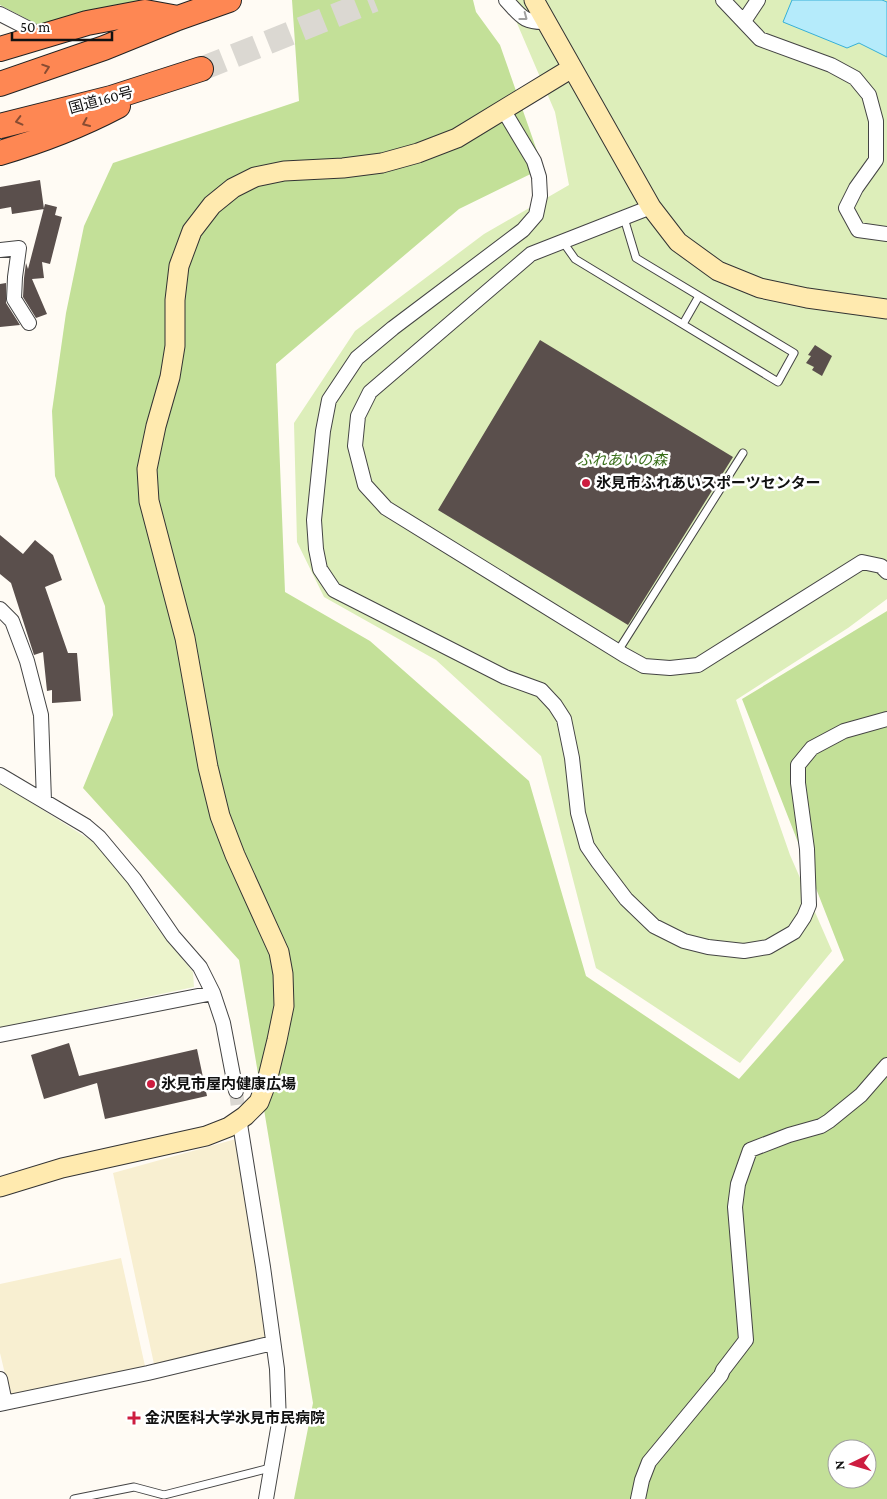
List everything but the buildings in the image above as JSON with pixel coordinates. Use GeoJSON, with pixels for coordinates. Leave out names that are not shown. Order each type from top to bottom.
{"type":"FeatureCollection","features":[{"type":"Feature","properties":{"kind":"highway"},"geometry":{"type":"LineString","coordinates":[[0,49],[87,23],[229,0]]}},
{"type":"Feature","properties":{"kind":"highway"},"geometry":{"type":"LineString","coordinates":[[0,84],[104,48],[162,10]]}},
{"type":"Feature","properties":{"kind":"highway","name":"国道160号"},"geometry":{"type":"LineString","coordinates":[[0,126],[111,98],[201,69]]}},
{"type":"Feature","properties":{"kind":"highway"},"geometry":{"type":"LineString","coordinates":[[0,154],[32,144],[87,122],[160,83]]}},
{"type":"Feature","properties":{"kind":"street"},"geometry":{"type":"LineString","coordinates":[[506,0],[522,18],[532,23],[546,22]]}},
{"type":"Feature","properties":{"kind":"street"},"geometry":{"type":"LineString","coordinates":[[534,0],[651,207],[678,242],[718,271],[760,288],[807,298],[887,309]]}},
{"type":"Feature","properties":{"kind":"street"},"geometry":{"type":"LineString","coordinates":[[723,0],[760,39],[831,65],[855,78],[869,94],[876,121],[876,160],[856,188],[846,208],[858,230],[887,234]]}},
{"type":"Feature","properties":{"kind":"street"},"geometry":{"type":"LineString","coordinates":[[744,21],[758,0]]}},
{"type":"Feature","properties":{"kind":"street"},"geometry":{"type":"LineString","coordinates":[[0,14],[42,36]]}},
{"type":"Feature","properties":{"kind":"street"},"geometry":{"type":"LineString","coordinates":[[0,1187],[62,1168],[206,1136],[229,1127],[245,1116],[259,1102],[277,1040],[284,1006],[283,974],[279,952],[235,856],[220,816],[208,767],[185,638],[149,501],[147,468],[156,426],[170,377],[175,346],[175,300],[179,266],[192,231],[212,205],[233,188],[255,177],[284,171],[343,168],[382,163],[418,153],[457,138],[572,68]]}},
{"type":"Feature","properties":{"kind":"street"},"geometry":{"type":"LineString","coordinates":[[504,110],[534,161],[539,177],[540,196],[536,215],[523,230],[393,328],[357,358],[329,400],[323,431],[314,520],[316,549],[320,569],[334,590],[506,677],[541,690],[555,705],[564,719],[572,758],[578,813],[587,846],[626,899],[654,926],[684,941],[708,947],[744,951],[768,947],[794,932],[809,905],[807,849],[798,783],[798,765],[812,748],[844,731],[887,719]]}},
{"type":"Feature","properties":{"kind":"street"},"geometry":{"type":"LineString","coordinates":[[651,207],[532,254],[370,392],[358,416],[355,446],[366,485],[386,508],[644,666],[670,668],[698,665],[862,562],[881,566],[887,572]]}},
{"type":"Feature","properties":{"kind":"street"},"geometry":{"type":"LineString","coordinates":[[0,250],[19,248],[14,299],[29,323]]}},
{"type":"Feature","properties":{"kind":"street"},"geometry":{"type":"LineString","coordinates":[[0,608],[12,622],[27,661],[41,715],[44,801]]}},
{"type":"Feature","properties":{"kind":"street"},"geometry":{"type":"LineString","coordinates":[[0,775],[86,826],[100,837],[134,879],[173,936],[200,967],[223,1023],[236,1091]]}},
{"type":"Feature","properties":{"kind":"street"},"geometry":{"type":"LineString","coordinates":[[0,1035],[212,993]]}},
{"type":"Feature","properties":{"kind":"street"},"geometry":{"type":"LineString","coordinates":[[638,1499],[642,1480],[649,1462],[721,1375],[746,1340],[735,1207],[738,1184],[750,1150],[829,1122],[861,1095],[887,1065]]}},
{"type":"Feature","properties":{"kind":"street"},"geometry":{"type":"LineString","coordinates":[[240,1124],[277,1369],[279,1424],[266,1499]]}},
{"type":"Feature","properties":{"kind":"street"},"geometry":{"type":"LineString","coordinates":[[0,1379],[3,1403],[148,1373],[273,1343]]}},
{"type":"Feature","properties":{"kind":"lane"},"geometry":{"type":"LineString","coordinates":[[563,242],[576,259],[778,382],[794,353],[636,258],[624,218]]}},
{"type":"Feature","properties":{"kind":"lane"},"geometry":{"type":"LineString","coordinates":[[683,324],[699,296]]}},
{"type":"Feature","properties":{"kind":"lane"},"geometry":{"type":"LineString","coordinates":[[618,651],[743,453]]}},
{"type":"Feature","properties":{"kind":"lane"},"geometry":{"type":"LineString","coordinates":[[74,1499],[134,1487],[164,1495],[270,1468]]}},
{"type":"Feature","properties":{"kind":"shaded area"},"geometry":{"type":"Polygon","coordinates":[[[236,1139],[267,1339],[154,1364],[113,1173],[236,1139]]]}},
{"type":"Feature","properties":{"kind":"shaded area"},"geometry":{"type":"Polygon","coordinates":[[[121,1258],[145,1366],[10,1395],[0,1353],[0,1284],[121,1258]]]}},
{"type":"Feature","properties":{"kind":"green space"},"geometry":{"type":"Polygon","coordinates":[[[0,0],[149,0],[143,4],[46,29],[0,5],[0,0]]]}},
{"type":"Feature","properties":{"kind":"green space"},"geometry":{"type":"Polygon","coordinates":[[[292,0],[473,0],[476,12],[500,45],[543,168],[459,209],[276,364],[285,592],[370,641],[529,781],[586,976],[739,1079],[844,960],[742,699],[887,611],[887,1499],[294,1499],[313,1403],[239,960],[83,788],[113,715],[105,606],[55,476],[52,411],[66,313],[84,226],[113,163],[299,101],[292,0]]]}},
{"type":"Feature","properties":{"kind":"green space","name":"ふれあいの森"},"geometry":{"type":"Polygon","coordinates":[[[507,0],[887,0],[887,599],[848,628],[736,700],[790,855],[832,951],[740,1063],[596,968],[541,756],[436,660],[324,597],[297,542],[294,423],[355,331],[484,234],[569,185],[555,112],[507,0]]]}},
{"type":"Feature","properties":{"kind":"green space"},"geometry":{"type":"Polygon","coordinates":[[[0,783],[92,841],[117,865],[154,924],[193,972],[194,987],[0,1028],[0,783]]]}},
{"type":"Feature","properties":{"kind":"water"},"geometry":{"type":"Polygon","coordinates":[[[792,0],[882,0],[887,2],[887,57],[859,43],[847,48],[783,22],[792,0]]]}},
{"type":"Feature","properties":{"kind":"tunnel"},"geometry":{"type":"LineString","coordinates":[[201,69],[374,0]]}},
{"type":"Feature","properties":{"kind":"tunnel"},"geometry":{"type":"LineString","coordinates":[[236,1091],[240,1124]]}},
{"type":"Feature","properties":{"kind":"place","name":"氷見市ふれあいスポーツセンター"},"geometry":{"type":"Point","coordinates":[586,483]}},
{"type":"Feature","properties":{"kind":"place","name":"氷見市屋内健康広場"},"geometry":{"type":"Point","coordinates":[151,1084]}},
{"type":"Feature","properties":{"kind":"place","name":"金沢医科大学氷見市民病院"},"geometry":{"type":"Point","coordinates":[134,1418]}}]}
